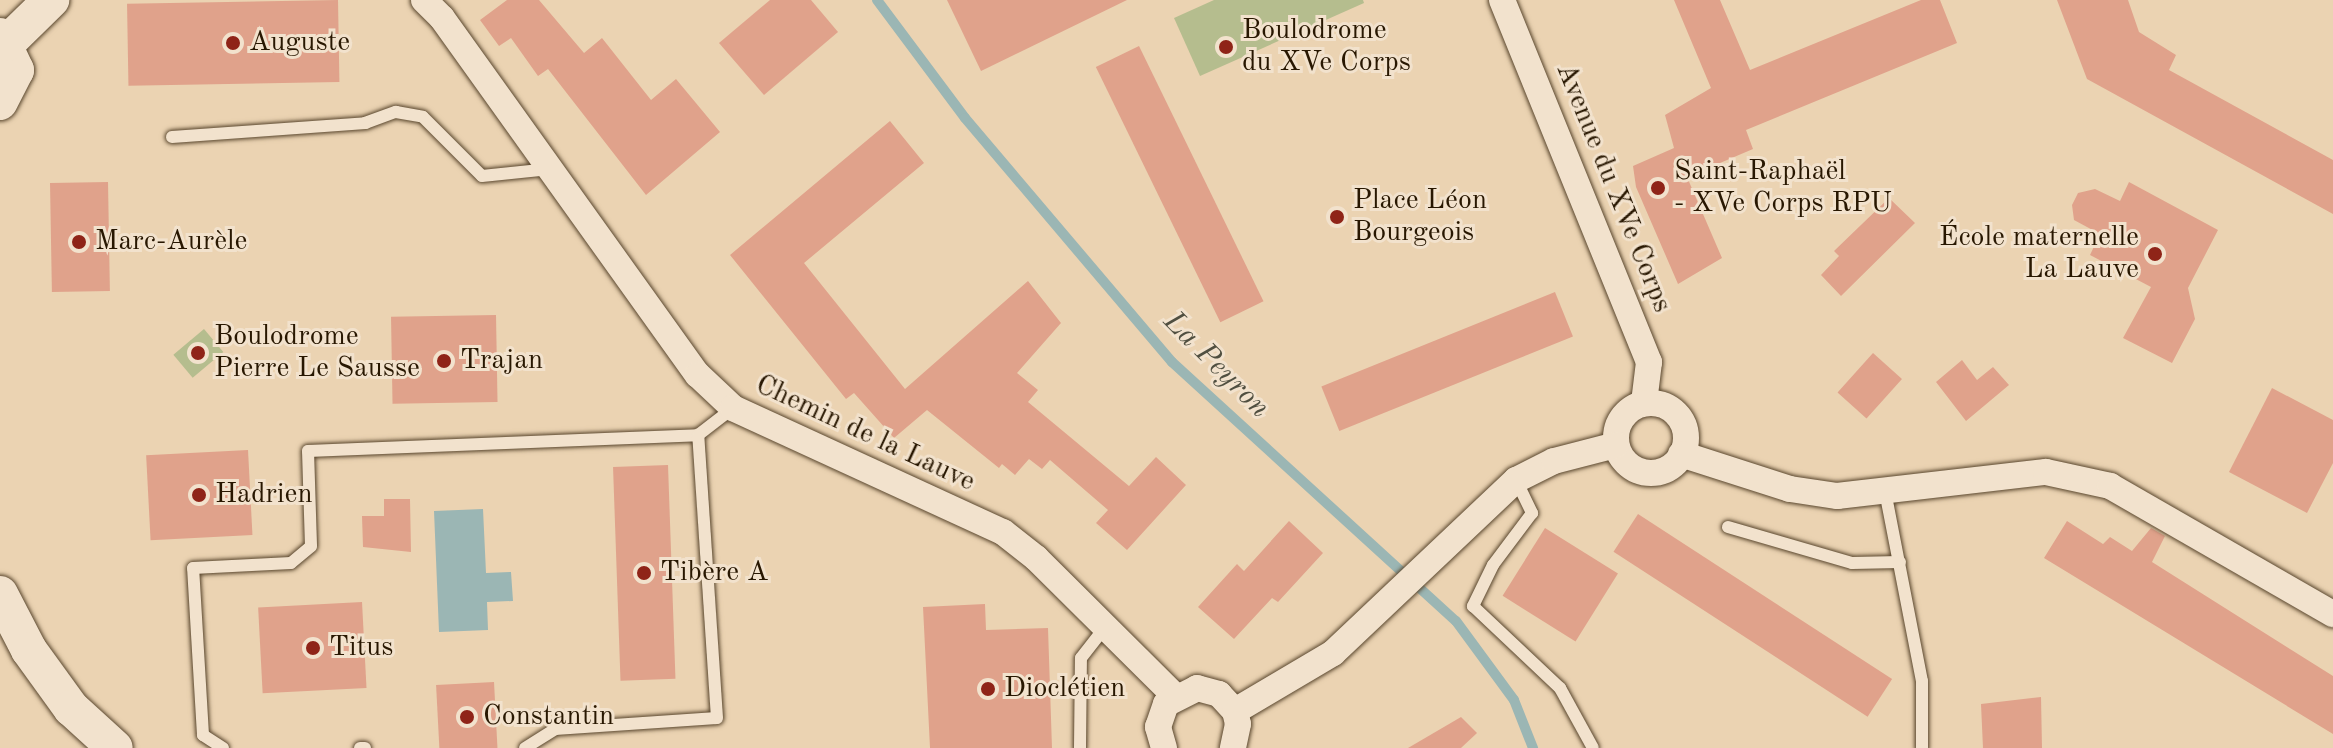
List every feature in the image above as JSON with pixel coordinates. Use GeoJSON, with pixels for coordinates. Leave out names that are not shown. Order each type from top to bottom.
{"type":"FeatureCollection","features":[{"type":"Feature","properties":{"kind":"street"},"geometry":{"type":"LineString","coordinates":[[0,102],[16,70],[4,39],[51,0]]}},
{"type":"Feature","properties":{"kind":"street","name":"Chemin de la Lauve"},"geometry":{"type":"LineString","coordinates":[[424,0],[698,375],[733,408],[1003,532],[1106,626],[1175,696]]}},
{"type":"Feature","properties":{"kind":"street","name":"Avenue du XVe Corps"},"geometry":{"type":"LineString","coordinates":[[1502,0],[1649,362],[1644,403]]}},
{"type":"Feature","properties":{"kind":"street"},"geometry":{"type":"LineString","coordinates":[[1644,403],[1669,408],[1678,417],[1686,441],[1681,454],[1661,472],[1648,473],[1623,459],[1616,445],[1623,417],[1644,403]]}},
{"type":"Feature","properties":{"kind":"street"},"geometry":{"type":"LineString","coordinates":[[1235,711],[1333,653],[1373,610],[1516,480],[1554,461],[1616,445]]}},
{"type":"Feature","properties":{"kind":"street"},"geometry":{"type":"LineString","coordinates":[[1681,454],[1790,489],[1837,496],[2046,472],[2110,486],[2333,614]]}},
{"type":"Feature","properties":{"kind":"street"},"geometry":{"type":"LineString","coordinates":[[0,594],[29,650],[71,708],[115,748]]}},
{"type":"Feature","properties":{"kind":"street"},"geometry":{"type":"LineString","coordinates":[[1164,748],[1160,715],[1175,696],[1208,689],[1235,711],[1238,724],[1233,748]]}},
{"type":"Feature","properties":{"kind":"lane"},"geometry":{"type":"LineString","coordinates":[[172,137],[365,123],[396,112],[423,117],[482,176],[550,169]]}},
{"type":"Feature","properties":{"kind":"lane"},"geometry":{"type":"LineString","coordinates":[[223,748],[203,735],[193,568],[291,563],[311,546],[308,451],[698,435],[733,408]]}},
{"type":"Feature","properties":{"kind":"lane"},"geometry":{"type":"LineString","coordinates":[[525,748],[555,729],[717,718],[698,435]]}},
{"type":"Feature","properties":{"kind":"lane"},"geometry":{"type":"LineString","coordinates":[[1516,480],[1532,513],[1493,565],[1473,606],[1560,688],[1593,748]]}},
{"type":"Feature","properties":{"kind":"lane"},"geometry":{"type":"LineString","coordinates":[[1885,491],[1922,681],[1922,748]]}},
{"type":"Feature","properties":{"kind":"lane"},"geometry":{"type":"LineString","coordinates":[[1728,527],[1852,563],[1900,562]]}},
{"type":"Feature","properties":{"kind":"lane"},"geometry":{"type":"LineString","coordinates":[[1080,748],[1081,658],[1106,626]]}},
{"type":"Feature","properties":{"kind":"green space","name":"Boulodrome du XVe Corps"},"geometry":{"type":"Polygon","coordinates":[[[1214,0],[1363,0],[1364,3],[1200,76],[1174,18],[1214,0]]]}},
{"type":"Feature","properties":{"kind":"green space","name":"Boulodrome Pierre Le Sausse"},"geometry":{"type":"Polygon","coordinates":[[[204,329],[223,352],[193,378],[173,355],[204,329]]]}},
{"type":"Feature","properties":{"kind":"water"},"geometry":{"type":"Polygon","coordinates":[[[483,509],[486,573],[511,572],[513,601],[487,602],[488,630],[439,632],[434,511],[483,509]]]}},
{"type":"Feature","properties":{"kind":"building","name":"Auguste"},"geometry":{"type":"Polygon","coordinates":[[[338,0],[339,82],[128,86],[127,4],[338,0]]]}},
{"type":"Feature","properties":{"kind":"building"},"geometry":{"type":"Polygon","coordinates":[[[507,0],[539,0],[584,53],[602,38],[651,100],[676,79],[720,132],[646,195],[548,69],[538,76],[511,38],[499,46],[480,20],[507,0]]]}},
{"type":"Feature","properties":{"kind":"building"},"geometry":{"type":"Polygon","coordinates":[[[770,0],[811,0],[838,32],[764,95],[719,43],[770,0]]]}},
{"type":"Feature","properties":{"kind":"building"},"geometry":{"type":"Polygon","coordinates":[[[947,0],[1127,0],[981,71],[947,0]]]}},
{"type":"Feature","properties":{"kind":"building"},"geometry":{"type":"Polygon","coordinates":[[[1674,0],[1720,0],[1750,70],[1921,0],[1940,0],[1957,43],[1746,130],[1753,149],[1687,177],[1722,258],[1678,284],[1636,187],[1633,166],[1674,148],[1665,115],[1711,88],[1674,0]]]}},
{"type":"Feature","properties":{"kind":"building"},"geometry":{"type":"Polygon","coordinates":[[[2057,0],[2128,0],[2139,32],[2176,55],[2169,70],[2333,160],[2333,214],[2087,79],[2057,0]]]}},
{"type":"Feature","properties":{"kind":"building"},"geometry":{"type":"Polygon","coordinates":[[[1139,46],[1263,301],[1220,322],[1096,67],[1139,46]]]}},
{"type":"Feature","properties":{"kind":"building"},"geometry":{"type":"Polygon","coordinates":[[[890,121],[924,163],[804,263],[905,389],[1028,281],[1061,323],[1017,373],[1038,390],[1028,402],[1129,486],[1156,457],[1186,485],[1127,550],[1096,523],[1108,510],[1050,460],[1042,469],[1029,459],[1015,475],[1002,464],[999,468],[927,410],[894,438],[854,393],[846,399],[730,255],[890,121]]]}},
{"type":"Feature","properties":{"kind":"building","name":"Marc-Aurèle"},"geometry":{"type":"Polygon","coordinates":[[[108,182],[110,291],[52,292],[50,183],[108,182]]]}},
{"type":"Feature","properties":{"kind":"building"},"geometry":{"type":"Polygon","coordinates":[[[2129,182],[2218,230],[2188,288],[2195,319],[2172,363],[2123,338],[2151,287],[2090,255],[2100,234],[2074,220],[2072,205],[2078,193],[2095,189],[2120,201],[2129,182]]]}},
{"type":"Feature","properties":{"kind":"building"},"geometry":{"type":"Polygon","coordinates":[[[1889,198],[1915,223],[1841,296],[1821,275],[1839,256],[1834,251],[1889,198]]]}},
{"type":"Feature","properties":{"kind":"building"},"geometry":{"type":"Polygon","coordinates":[[[1555,292],[1573,337],[1339,431],[1321,386],[1555,292]]]}},
{"type":"Feature","properties":{"kind":"building","name":"Trajan"},"geometry":{"type":"Polygon","coordinates":[[[496,315],[498,402],[393,404],[391,317],[496,315]]]}},
{"type":"Feature","properties":{"kind":"building"},"geometry":{"type":"Polygon","coordinates":[[[1873,353],[1902,379],[1867,418],[1838,392],[1873,353]]]}},
{"type":"Feature","properties":{"kind":"building"},"geometry":{"type":"Polygon","coordinates":[[[1962,360],[1977,380],[1993,367],[2009,385],[1966,421],[1936,382],[1962,360]]]}},
{"type":"Feature","properties":{"kind":"building"},"geometry":{"type":"Polygon","coordinates":[[[2272,388],[2333,420],[2333,463],[2307,513],[2229,472],[2272,388]]]}},
{"type":"Feature","properties":{"kind":"building","name":"Hadrien"},"geometry":{"type":"Polygon","coordinates":[[[248,450],[252,535],[151,540],[146,455],[248,450]]]}},
{"type":"Feature","properties":{"kind":"building","name":"Tibère A"},"geometry":{"type":"Polygon","coordinates":[[[668,465],[675,679],[621,681],[613,467],[668,465]]]}},
{"type":"Feature","properties":{"kind":"building"},"geometry":{"type":"Polygon","coordinates":[[[384,499],[410,499],[411,552],[363,547],[362,516],[384,516],[384,499]]]}},
{"type":"Feature","properties":{"kind":"building"},"geometry":{"type":"Polygon","coordinates":[[[1638,514],[1892,679],[1868,717],[1613,552],[1638,514]]]}},
{"type":"Feature","properties":{"kind":"building"},"geometry":{"type":"Polygon","coordinates":[[[1289,521],[1323,553],[1278,602],[1272,598],[1234,639],[1198,607],[1237,564],[1244,571],[1289,521]]]}},
{"type":"Feature","properties":{"kind":"building"},"geometry":{"type":"Polygon","coordinates":[[[2067,521],[2103,544],[2110,537],[2132,551],[2151,528],[2165,536],[2152,562],[2333,676],[2333,734],[2044,558],[2067,521]]]}},
{"type":"Feature","properties":{"kind":"building"},"geometry":{"type":"Polygon","coordinates":[[[1545,528],[1618,574],[1576,641],[1503,596],[1545,528]]]}},
{"type":"Feature","properties":{"kind":"building","name":"Titus"},"geometry":{"type":"Polygon","coordinates":[[[362,602],[367,688],[263,693],[258,607],[362,602]]]}},
{"type":"Feature","properties":{"kind":"building","name":"Dioclétien"},"geometry":{"type":"Polygon","coordinates":[[[985,604],[986,630],[1048,628],[1052,748],[930,748],[923,607],[985,604]]]}},
{"type":"Feature","properties":{"kind":"building","name":"Constantin"},"geometry":{"type":"Polygon","coordinates":[[[494,682],[497,748],[439,748],[436,685],[494,682]]]}},
{"type":"Feature","properties":{"kind":"building"},"geometry":{"type":"Polygon","coordinates":[[[2041,697],[2042,748],[1983,748],[1981,704],[2041,697]]]}},
{"type":"Feature","properties":{"kind":"building"},"geometry":{"type":"Polygon","coordinates":[[[1461,717],[1477,733],[1461,748],[1408,748],[1461,717]]]}},
{"type":"Feature","properties":{"kind":"waterway","name":"La Peyron"},"geometry":{"type":"LineString","coordinates":[[877,0],[965,118],[1172,362],[1456,621],[1514,700],[1533,748]]}},
{"type":"Feature","properties":{"kind":"place","name":"Auguste"},"geometry":{"type":"Point","coordinates":[233,43]}},
{"type":"Feature","properties":{"kind":"place","name":"Boulodrome du XVe Corps"},"geometry":{"type":"Point","coordinates":[1226,47]}},
{"type":"Feature","properties":{"kind":"place","name":"Saint-Raphaël - XVe Corps RPU"},"geometry":{"type":"Point","coordinates":[1658,188]}},
{"type":"Feature","properties":{"kind":"place","name":"Place Léon Bourgeois"},"geometry":{"type":"Point","coordinates":[1337,217]}},
{"type":"Feature","properties":{"kind":"place","name":"Marc-Aurèle"},"geometry":{"type":"Point","coordinates":[79,242]}},
{"type":"Feature","properties":{"kind":"place","name":"École maternelle La Lauve"},"geometry":{"type":"Point","coordinates":[2155,254]}},
{"type":"Feature","properties":{"kind":"place","name":"Boulodrome Pierre Le Sausse"},"geometry":{"type":"Point","coordinates":[198,353]}},
{"type":"Feature","properties":{"kind":"place","name":"Trajan"},"geometry":{"type":"Point","coordinates":[444,361]}},
{"type":"Feature","properties":{"kind":"place","name":"Hadrien"},"geometry":{"type":"Point","coordinates":[199,495]}},
{"type":"Feature","properties":{"kind":"place","name":"Tibère A"},"geometry":{"type":"Point","coordinates":[644,573]}},
{"type":"Feature","properties":{"kind":"place","name":"Titus"},"geometry":{"type":"Point","coordinates":[313,648]}},
{"type":"Feature","properties":{"kind":"place","name":"Dioclétien"},"geometry":{"type":"Point","coordinates":[988,689]}},
{"type":"Feature","properties":{"kind":"place","name":"Constantin"},"geometry":{"type":"Point","coordinates":[467,717]}}]}
